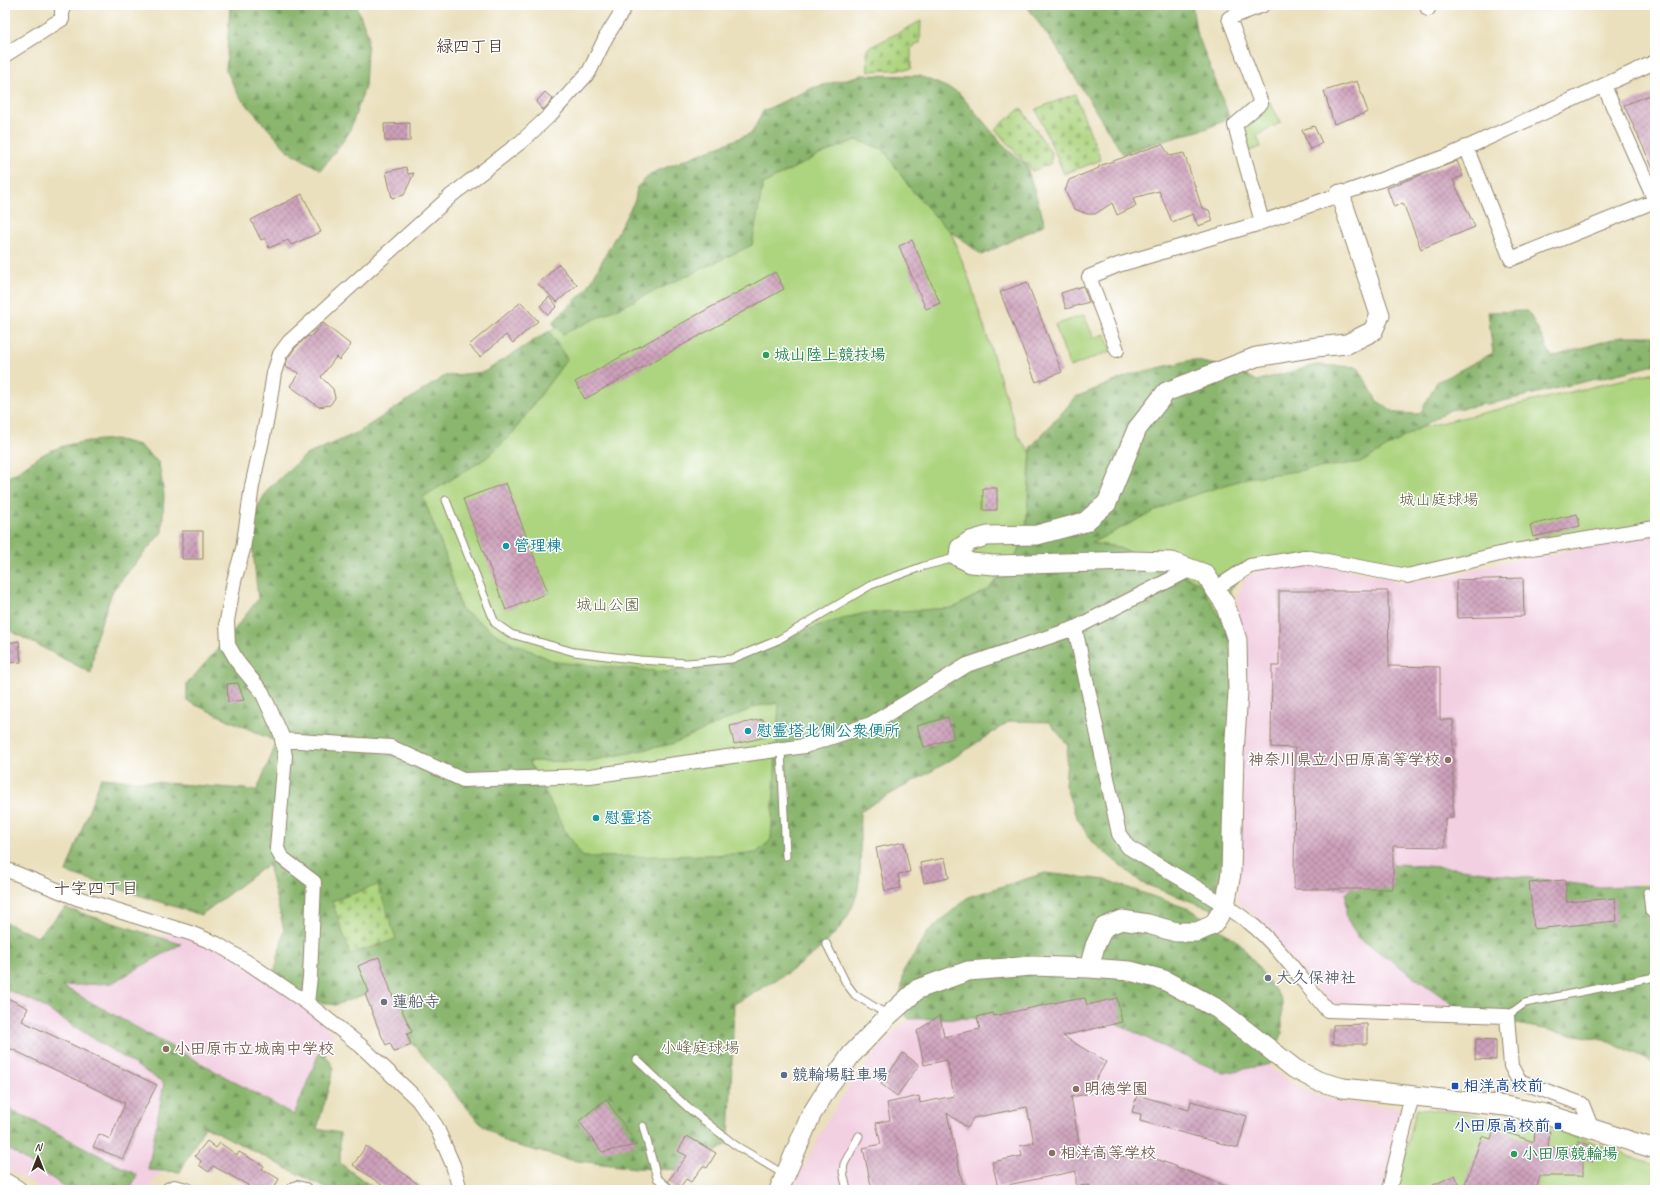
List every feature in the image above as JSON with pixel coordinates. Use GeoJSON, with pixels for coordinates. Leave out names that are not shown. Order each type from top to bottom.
{"type":"FeatureCollection","features":[{"type":"Feature","properties":{"kind":"street"},"geometry":{"type":"LineString","coordinates":[[5,55],[39,32],[62,19],[62,5]]}},
{"type":"Feature","properties":{"kind":"street"},"geometry":{"type":"LineString","coordinates":[[307,1003],[310,977],[314,882],[281,858],[276,848],[286,756],[283,740],[262,692],[239,664],[228,645],[227,621],[234,581],[243,549],[252,486],[274,373],[280,354],[289,342],[452,195],[522,141],[549,116],[589,72],[606,36],[626,5]]}},
{"type":"Feature","properties":{"kind":"street"},"geometry":{"type":"LineString","coordinates":[[1262,222],[1235,125],[1261,103],[1229,18],[1263,5]]}},
{"type":"Feature","properties":{"kind":"street"},"geometry":{"type":"LineString","coordinates":[[1117,350],[1089,277],[1118,265],[1262,222],[1466,147],[1655,62]]}},
{"type":"Feature","properties":{"kind":"street"},"geometry":{"type":"LineString","coordinates":[[1466,147],[1511,259],[1655,201],[1604,86]]}},
{"type":"Feature","properties":{"kind":"street"},"geometry":{"type":"LineString","coordinates":[[1089,968],[1095,946],[1104,927],[1122,920],[1148,924],[1176,932],[1197,932],[1213,925],[1225,906],[1231,873],[1234,754],[1238,692],[1237,640],[1225,604],[1205,574],[1172,562],[1132,561],[994,565],[971,563],[959,557],[960,548],[970,541],[987,536],[1037,535],[1085,522],[1107,503],[1137,430],[1166,392],[1256,357],[1316,347],[1347,344],[1373,331],[1380,315],[1340,194]]}},
{"type":"Feature","properties":{"kind":"street"},"geometry":{"type":"LineString","coordinates":[[1215,589],[1250,566],[1305,557],[1407,576],[1508,552],[1655,528]]}},
{"type":"Feature","properties":{"kind":"street"},"geometry":{"type":"LineString","coordinates":[[283,740],[391,747],[463,780],[590,776],[805,746],[870,724],[967,664],[1075,628],[1191,569]]}},
{"type":"Feature","properties":{"kind":"street"},"geometry":{"type":"LineString","coordinates":[[1075,628],[1119,834],[1128,847],[1225,906],[1251,924],[1279,953],[1327,1010],[1507,1016],[1511,1066],[1519,1081],[1582,1104],[1592,1129]]}},
{"type":"Feature","properties":{"kind":"street"},"geometry":{"type":"LineString","coordinates":[[5,869],[77,898],[176,928],[217,944],[247,962],[307,1003],[361,1046],[418,1100],[436,1126],[453,1165],[460,1190]]}},
{"type":"Feature","properties":{"kind":"street"},"geometry":{"type":"LineString","coordinates":[[782,1182],[811,1115],[831,1083],[851,1055],[888,1016],[918,989],[968,971],[1032,966],[1130,971],[1164,980],[1190,992],[1218,1009],[1295,1069],[1318,1081],[1343,1088],[1505,1106],[1546,1114],[1655,1149]]}},
{"type":"Feature","properties":{"kind":"street"},"geometry":{"type":"LineString","coordinates":[[1389,1190],[1412,1096]]}},
{"type":"Feature","properties":{"kind":"street"},"geometry":{"type":"LineString","coordinates":[[5,1183],[17,1190]]}},
{"type":"Feature","properties":{"kind":"street"},"geometry":{"type":"LineString","coordinates":[[168,1190],[174,1187],[187,1190]]}},
{"type":"Feature","properties":{"kind":"street"},"geometry":{"type":"LineString","coordinates":[[293,1190],[297,1188],[305,1190]]}},
{"type":"Feature","properties":{"kind":"lane"},"geometry":{"type":"LineString","coordinates":[[446,500],[495,623],[511,634],[574,652],[625,658],[687,663],[732,659],[778,640],[871,585],[924,566],[959,557]]}},
{"type":"Feature","properties":{"kind":"lane"},"geometry":{"type":"LineString","coordinates":[[781,750],[786,856]]}},
{"type":"Feature","properties":{"kind":"lane"},"geometry":{"type":"LineString","coordinates":[[1647,892],[1649,912],[1655,917]]}},
{"type":"Feature","properties":{"kind":"lane"},"geometry":{"type":"LineString","coordinates":[[826,943],[846,983],[855,995],[888,1016]]}},
{"type":"Feature","properties":{"kind":"lane"},"geometry":{"type":"LineString","coordinates":[[1507,1016],[1525,1003],[1655,978]]}},
{"type":"Feature","properties":{"kind":"lane"},"geometry":{"type":"LineString","coordinates":[[637,1060],[687,1107],[782,1182]]}},
{"type":"Feature","properties":{"kind":"lane"},"geometry":{"type":"LineString","coordinates":[[642,1126],[657,1178],[671,1190]]}},
{"type":"Feature","properties":{"kind":"lane"},"geometry":{"type":"LineString","coordinates":[[847,1190],[843,1172],[844,1164],[859,1136]]}},
{"type":"Feature","properties":{"kind":"shaded area","name":"神奈川県立小田原高等学校"},"geometry":{"type":"Polygon","coordinates":[[[1655,535],[1655,880],[1636,884],[1638,889],[1496,1010],[1332,1004],[1327,1001],[1255,916],[1237,901],[1239,813],[1238,594],[1245,579],[1261,570],[1292,564],[1323,565],[1389,578],[1398,583],[1455,576],[1485,566],[1655,535]]]}},
{"type":"Feature","properties":{"kind":"shaded area","name":"小田原市立城南中学校"},"geometry":{"type":"Polygon","coordinates":[[[177,930],[239,959],[305,1007],[333,1034],[322,1065],[290,1129],[225,1090],[147,1190],[44,1190],[5,1167],[5,990],[22,998],[38,998],[76,955],[115,973],[144,967],[161,937],[177,930]]]}},
{"type":"Feature","properties":{"kind":"shaded area","name":"明徳学園"},"geometry":{"type":"Polygon","coordinates":[[[913,1016],[1208,1020],[1291,1083],[1315,1095],[1344,1103],[1404,1108],[1384,1190],[1265,1190],[1250,1186],[1248,1190],[792,1190],[827,1121],[838,1103],[864,1067],[893,1033],[913,1016]]]}},
{"type":"Feature","properties":{"kind":"green space"},"geometry":{"type":"Polygon","coordinates":[[[230,5],[356,5],[368,35],[365,87],[349,133],[321,170],[288,151],[239,96],[226,70],[230,5]]]}},
{"type":"Feature","properties":{"kind":"green space"},"geometry":{"type":"Polygon","coordinates":[[[1026,5],[1192,5],[1196,31],[1230,118],[1205,129],[1122,153],[1058,50],[1026,5]]]}},
{"type":"Feature","properties":{"kind":"green space"},"geometry":{"type":"Polygon","coordinates":[[[921,21],[920,43],[911,48],[911,69],[868,71],[867,49],[921,21]]]}},
{"type":"Feature","properties":{"kind":"green space"},"geometry":{"type":"Polygon","coordinates":[[[862,75],[920,76],[958,92],[1006,148],[1026,165],[1045,224],[982,255],[944,226],[910,188],[883,149],[856,140],[817,156],[763,184],[752,245],[563,334],[552,323],[587,289],[635,200],[637,187],[652,173],[752,133],[763,111],[812,88],[862,75]]]}},
{"type":"Feature","properties":{"kind":"green space"},"geometry":{"type":"Polygon","coordinates":[[[1075,94],[1101,160],[1064,174],[1036,109],[1075,94]]]}},
{"type":"Feature","properties":{"kind":"green space"},"geometry":{"type":"Polygon","coordinates":[[[1269,101],[1281,122],[1257,136],[1261,147],[1246,152],[1238,126],[1269,101]]]}},
{"type":"Feature","properties":{"kind":"green space"},"geometry":{"type":"Polygon","coordinates":[[[1021,108],[1052,154],[1050,164],[1032,171],[995,129],[1021,108]]]}},
{"type":"Feature","properties":{"kind":"green space","name":"城山公園"},"geometry":{"type":"Polygon","coordinates":[[[852,119],[916,142],[968,276],[1019,438],[1055,482],[1419,428],[1655,372],[1655,524],[1407,571],[1318,554],[1252,562],[1230,590],[1206,854],[1110,731],[987,692],[827,748],[815,879],[555,1086],[352,674],[449,395],[605,297],[852,119]]]}},
{"type":"Feature","properties":{"kind":"green space","name":"小峰庭球場"},"geometry":{"type":"Polygon","coordinates":[[[1528,311],[1552,357],[1622,336],[1655,336],[1655,365],[1499,402],[1450,410],[1362,462],[1247,478],[1173,502],[1091,543],[1117,547],[1200,583],[1229,633],[1233,668],[1226,850],[1217,911],[1142,883],[1091,841],[1075,814],[1065,785],[1068,745],[1049,722],[1010,721],[946,763],[860,811],[860,872],[854,902],[844,922],[830,939],[812,955],[773,982],[734,1004],[729,1143],[687,1170],[636,1168],[570,1160],[507,1143],[479,1122],[409,1039],[382,988],[335,1005],[297,997],[274,975],[284,930],[268,864],[201,915],[66,872],[101,778],[257,790],[277,742],[187,701],[187,684],[236,628],[258,599],[250,521],[268,489],[306,455],[357,433],[445,376],[484,372],[549,331],[567,359],[512,434],[486,458],[423,497],[445,554],[461,609],[499,636],[555,662],[666,672],[733,662],[816,626],[865,613],[953,608],[988,589],[1012,563],[1026,533],[1031,447],[1076,397],[1132,374],[1192,360],[1234,369],[1256,381],[1316,365],[1358,367],[1377,401],[1396,413],[1420,414],[1437,382],[1493,353],[1488,312],[1528,311]],[[779,703],[757,706],[672,744],[585,762],[529,761],[564,829],[583,857],[756,853],[771,840],[779,703]]]}},
{"type":"Feature","properties":{"kind":"green space"},"geometry":{"type":"Polygon","coordinates":[[[1084,315],[1094,338],[1105,334],[1111,351],[1070,367],[1055,325],[1084,315]]]}},
{"type":"Feature","properties":{"kind":"green space"},"geometry":{"type":"Polygon","coordinates":[[[115,439],[139,445],[159,463],[164,495],[162,532],[113,590],[96,637],[91,673],[5,628],[5,478],[42,455],[59,447],[77,443],[115,439]]]}},
{"type":"Feature","properties":{"kind":"green space"},"geometry":{"type":"Polygon","coordinates":[[[1397,864],[1453,868],[1600,887],[1655,885],[1655,1063],[1609,1041],[1468,1015],[1358,937],[1346,917],[1346,893],[1362,876],[1397,864]]]}},
{"type":"Feature","properties":{"kind":"green space"},"geometry":{"type":"Polygon","coordinates":[[[1045,873],[1106,880],[1192,910],[1241,944],[1282,1000],[1282,1034],[1270,1064],[1224,1073],[1172,1051],[1114,1022],[1051,1017],[909,1019],[899,1007],[904,970],[928,932],[968,897],[1045,873]]]}},
{"type":"Feature","properties":{"kind":"green space"},"geometry":{"type":"Polygon","coordinates":[[[378,885],[396,939],[350,954],[332,901],[378,885]]]}},
{"type":"Feature","properties":{"kind":"green space"},"geometry":{"type":"Polygon","coordinates":[[[65,908],[181,944],[112,983],[62,986],[294,1115],[321,1048],[334,1068],[317,1129],[340,1133],[340,1163],[376,1190],[329,1190],[205,1126],[180,1172],[148,1170],[164,1083],[37,1003],[5,989],[5,922],[37,937],[65,908]]]}},
{"type":"Feature","properties":{"kind":"green space"},"geometry":{"type":"Polygon","coordinates":[[[5,1106],[137,1175],[130,1190],[70,1190],[5,1147],[5,1106]]]}},
{"type":"Feature","properties":{"kind":"green space","name":"小田原競輪場"},"geometry":{"type":"Polygon","coordinates":[[[1417,1108],[1469,1114],[1520,1123],[1554,1130],[1593,1142],[1655,1165],[1655,1190],[1395,1190],[1417,1108]]]}},
{"type":"Feature","properties":{"kind":"building"},"geometry":{"type":"Polygon","coordinates":[[[1357,81],[1368,112],[1334,124],[1324,91],[1357,81]]]}},
{"type":"Feature","properties":{"kind":"building"},"geometry":{"type":"Polygon","coordinates":[[[545,92],[553,99],[543,110],[536,102],[545,92]]]}},
{"type":"Feature","properties":{"kind":"building"},"geometry":{"type":"Polygon","coordinates":[[[1655,93],[1655,173],[1624,105],[1655,93]]]}},
{"type":"Feature","properties":{"kind":"building"},"geometry":{"type":"Polygon","coordinates":[[[410,123],[410,141],[385,141],[384,124],[410,123]]]}},
{"type":"Feature","properties":{"kind":"building"},"geometry":{"type":"Polygon","coordinates":[[[1314,126],[1322,143],[1310,150],[1302,130],[1314,126]]]}},
{"type":"Feature","properties":{"kind":"building"},"geometry":{"type":"Polygon","coordinates":[[[1162,144],[1170,156],[1184,153],[1202,208],[1209,210],[1213,221],[1198,226],[1193,214],[1172,222],[1159,191],[1133,198],[1136,206],[1117,215],[1112,203],[1095,214],[1088,214],[1074,209],[1065,191],[1069,180],[1099,168],[1099,166],[1162,144]]]}},
{"type":"Feature","properties":{"kind":"building"},"geometry":{"type":"Polygon","coordinates":[[[1457,161],[1463,176],[1453,180],[1475,227],[1421,249],[1403,203],[1394,207],[1387,188],[1457,161]]]}},
{"type":"Feature","properties":{"kind":"building"},"geometry":{"type":"Polygon","coordinates":[[[406,167],[408,174],[414,173],[404,195],[392,198],[386,172],[406,167]]]}},
{"type":"Feature","properties":{"kind":"building"},"geometry":{"type":"Polygon","coordinates":[[[302,194],[321,232],[291,245],[288,240],[269,248],[265,238],[261,240],[251,220],[302,194]]]}},
{"type":"Feature","properties":{"kind":"building"},"geometry":{"type":"Polygon","coordinates":[[[912,240],[940,303],[926,309],[899,246],[912,240]]]}},
{"type":"Feature","properties":{"kind":"building"},"geometry":{"type":"Polygon","coordinates":[[[559,264],[577,285],[557,302],[538,284],[559,264]]]}},
{"type":"Feature","properties":{"kind":"building"},"geometry":{"type":"Polygon","coordinates":[[[775,272],[784,289],[585,399],[575,382],[775,272]]]}},
{"type":"Feature","properties":{"kind":"building"},"geometry":{"type":"Polygon","coordinates":[[[1027,282],[1062,372],[1036,382],[1000,292],[1027,282]]]}},
{"type":"Feature","properties":{"kind":"building"},"geometry":{"type":"Polygon","coordinates":[[[1083,286],[1089,302],[1066,309],[1061,293],[1083,286]]]}},
{"type":"Feature","properties":{"kind":"building"},"geometry":{"type":"Polygon","coordinates":[[[549,297],[557,306],[548,315],[540,306],[549,297]]]}},
{"type":"Feature","properties":{"kind":"building"},"geometry":{"type":"Polygon","coordinates":[[[521,302],[538,321],[513,343],[506,335],[480,357],[469,345],[521,302]]]}},
{"type":"Feature","properties":{"kind":"building"},"geometry":{"type":"Polygon","coordinates":[[[323,323],[351,345],[339,360],[336,357],[321,377],[333,389],[335,398],[330,405],[319,407],[290,386],[299,373],[285,367],[288,358],[295,348],[308,336],[310,337],[323,323]]]}},
{"type":"Feature","properties":{"kind":"building","name":"管理棟"},"geometry":{"type":"Polygon","coordinates":[[[506,483],[548,593],[506,610],[463,499],[506,483]]]}},
{"type":"Feature","properties":{"kind":"building"},"geometry":{"type":"Polygon","coordinates":[[[983,488],[997,488],[997,510],[983,510],[983,488]]]}},
{"type":"Feature","properties":{"kind":"building"},"geometry":{"type":"Polygon","coordinates":[[[1577,514],[1580,526],[1533,537],[1530,525],[1577,514]]]}},
{"type":"Feature","properties":{"kind":"building"},"geometry":{"type":"Polygon","coordinates":[[[182,531],[203,531],[203,559],[182,559],[182,531]]]}},
{"type":"Feature","properties":{"kind":"building"},"geometry":{"type":"Polygon","coordinates":[[[1523,578],[1524,616],[1457,618],[1456,580],[1523,578]]]}},
{"type":"Feature","properties":{"kind":"building"},"geometry":{"type":"Polygon","coordinates":[[[1279,591],[1388,591],[1389,666],[1440,667],[1440,720],[1453,720],[1453,818],[1445,818],[1445,847],[1393,846],[1393,889],[1294,889],[1295,748],[1271,747],[1272,666],[1279,666],[1279,591]]]}},
{"type":"Feature","properties":{"kind":"building"},"geometry":{"type":"Polygon","coordinates":[[[19,641],[21,662],[9,663],[7,643],[19,641]]]}},
{"type":"Feature","properties":{"kind":"building"},"geometry":{"type":"Polygon","coordinates":[[[238,683],[244,700],[228,702],[227,684],[238,683]]]}},
{"type":"Feature","properties":{"kind":"building"},"geometry":{"type":"Polygon","coordinates":[[[948,717],[954,738],[924,747],[917,726],[948,717]]]}},
{"type":"Feature","properties":{"kind":"building","name":"慰霊塔北側公衆便所"},"geometry":{"type":"Polygon","coordinates":[[[763,719],[767,737],[734,744],[730,726],[763,719]]]}},
{"type":"Feature","properties":{"kind":"building"},"geometry":{"type":"Polygon","coordinates":[[[904,842],[910,872],[898,874],[901,888],[885,891],[876,848],[904,842]]]}},
{"type":"Feature","properties":{"kind":"building"},"geometry":{"type":"Polygon","coordinates":[[[945,858],[949,878],[924,883],[920,863],[945,858]]]}},
{"type":"Feature","properties":{"kind":"building"},"geometry":{"type":"Polygon","coordinates":[[[1565,880],[1567,902],[1615,898],[1617,921],[1534,929],[1529,883],[1565,880]]]}},
{"type":"Feature","properties":{"kind":"building"},"geometry":{"type":"Polygon","coordinates":[[[379,957],[393,997],[398,995],[401,1008],[412,1032],[407,1034],[411,1045],[394,1052],[390,1043],[386,1045],[379,1030],[365,994],[369,992],[358,966],[379,957]]]}},
{"type":"Feature","properties":{"kind":"building"},"geometry":{"type":"Polygon","coordinates":[[[5,997],[28,1008],[22,1021],[157,1085],[143,1112],[123,1159],[93,1147],[99,1134],[110,1139],[125,1103],[5,1046],[5,997]]]}},
{"type":"Feature","properties":{"kind":"building"},"geometry":{"type":"Polygon","coordinates":[[[1085,998],[1087,1005],[1117,998],[1122,1022],[1063,1036],[1106,1062],[1095,1081],[1098,1092],[1071,1097],[1080,1149],[1118,1154],[1118,1156],[1159,1160],[1236,1190],[1089,1190],[1090,1185],[1076,1186],[1076,1171],[998,1187],[992,1162],[1022,1156],[1020,1146],[1034,1143],[1027,1107],[973,1118],[968,1128],[947,1113],[964,1190],[872,1190],[863,1148],[881,1144],[876,1123],[890,1120],[887,1103],[919,1096],[920,1103],[954,1096],[947,1060],[924,1065],[917,1031],[940,1015],[944,1037],[980,1029],[977,1017],[993,1013],[994,1016],[1072,999],[1085,998]]]}},
{"type":"Feature","properties":{"kind":"building"},"geometry":{"type":"Polygon","coordinates":[[[1367,1024],[1367,1044],[1333,1044],[1333,1025],[1367,1024]]]}},
{"type":"Feature","properties":{"kind":"building"},"geometry":{"type":"Polygon","coordinates":[[[1476,1039],[1496,1040],[1496,1060],[1475,1059],[1476,1039]]]}},
{"type":"Feature","properties":{"kind":"building"},"geometry":{"type":"Polygon","coordinates":[[[903,1053],[919,1065],[897,1096],[881,1084],[903,1053]]]}},
{"type":"Feature","properties":{"kind":"building"},"geometry":{"type":"Polygon","coordinates":[[[1137,1095],[1189,1110],[1191,1101],[1247,1116],[1238,1148],[1140,1121],[1141,1114],[1132,1112],[1137,1095]]]}},
{"type":"Feature","properties":{"kind":"building"},"geometry":{"type":"Polygon","coordinates":[[[606,1099],[637,1145],[602,1152],[579,1121],[606,1099]]]}},
{"type":"Feature","properties":{"kind":"building"},"geometry":{"type":"Polygon","coordinates":[[[1494,1128],[1534,1142],[1535,1130],[1550,1131],[1548,1148],[1576,1147],[1578,1141],[1598,1148],[1593,1162],[1583,1159],[1583,1176],[1540,1176],[1536,1190],[1463,1190],[1482,1136],[1491,1139],[1494,1128]]]}},
{"type":"Feature","properties":{"kind":"building"},"geometry":{"type":"Polygon","coordinates":[[[687,1136],[716,1153],[707,1168],[703,1166],[691,1182],[686,1179],[678,1190],[676,1190],[668,1181],[687,1156],[678,1151],[687,1136]]]}},
{"type":"Feature","properties":{"kind":"building"},"geometry":{"type":"Polygon","coordinates":[[[207,1141],[216,1148],[220,1143],[237,1155],[239,1152],[264,1166],[262,1169],[279,1179],[273,1190],[246,1190],[248,1185],[213,1166],[209,1172],[199,1165],[201,1161],[195,1156],[207,1141]]]}},
{"type":"Feature","properties":{"kind":"building"},"geometry":{"type":"Polygon","coordinates":[[[366,1146],[426,1190],[389,1190],[353,1165],[366,1146]]]}},
{"type":"Feature","properties":{"kind":"building"},"geometry":{"type":"Polygon","coordinates":[[[1455,1175],[1462,1190],[1423,1190],[1455,1175]]]}},
{"type":"Feature","properties":{"kind":"place","name":"城山陸上競技場"},"geometry":{"type":"Point","coordinates":[766,355]}},
{"type":"Feature","properties":{"kind":"place","name":"管理棟"},"geometry":{"type":"Point","coordinates":[506,546]}},
{"type":"Feature","properties":{"kind":"place","name":"慰霊塔北側公衆便所"},"geometry":{"type":"Point","coordinates":[748,731]}},
{"type":"Feature","properties":{"kind":"place","name":"神奈川県立小田原高等学校"},"geometry":{"type":"Point","coordinates":[1448,760]}},
{"type":"Feature","properties":{"kind":"place","name":"慰霊塔"},"geometry":{"type":"Point","coordinates":[596,818]}},
{"type":"Feature","properties":{"kind":"place","name":"大久保神社"},"geometry":{"type":"Point","coordinates":[1268,978]}},
{"type":"Feature","properties":{"kind":"place","name":"蓮船寺"},"geometry":{"type":"Point","coordinates":[384,1002]}},
{"type":"Feature","properties":{"kind":"place","name":"小田原市立城南中学校"},"geometry":{"type":"Point","coordinates":[166,1049]}},
{"type":"Feature","properties":{"kind":"place","name":"競輪場駐車場"},"geometry":{"type":"Point","coordinates":[784,1075]}},
{"type":"Feature","properties":{"kind":"place","name":"相洋高校前"},"geometry":{"type":"Point","coordinates":[1455,1086]}},
{"type":"Feature","properties":{"kind":"place","name":"明徳学園"},"geometry":{"type":"Point","coordinates":[1076,1089]}},
{"type":"Feature","properties":{"kind":"place","name":"小田原高校前"},"geometry":{"type":"Point","coordinates":[1558,1126]}},
{"type":"Feature","properties":{"kind":"place","name":"相洋高等学校"},"geometry":{"type":"Point","coordinates":[1052,1153]}},
{"type":"Feature","properties":{"kind":"place","name":"小田原競輪場"},"geometry":{"type":"Point","coordinates":[1514,1154]}},
{"type":"Feature","properties":{"kind":"district","name":"緑四丁目"},"geometry":{"type":"Point","coordinates":[470,46]}},
{"type":"Feature","properties":{"kind":"district","name":"十字四丁目"},"geometry":{"type":"Point","coordinates":[96,888]}},
{"type":"Feature","properties":{"kind":"park label","name":"城山庭球場"},"geometry":{"type":"Point","coordinates":[1439,500]}}]}
